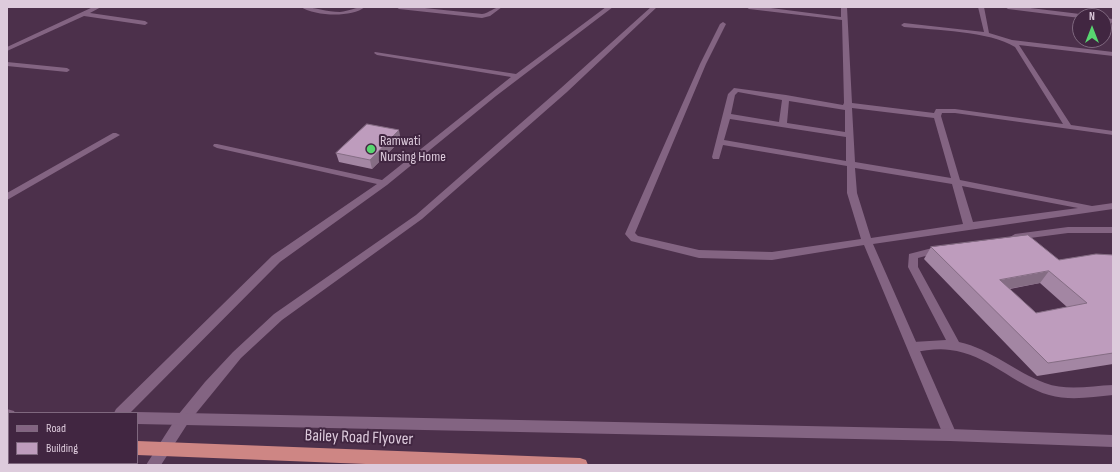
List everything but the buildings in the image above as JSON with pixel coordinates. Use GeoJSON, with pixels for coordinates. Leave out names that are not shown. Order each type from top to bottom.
{"type":"FeatureCollection","features":[{"type":"Feature","properties":{"kind":"highway","name":"Bailey Road Flyover"},"geometry":{"type":"LineString","coordinates":[[138,448],[580,465]]}},
{"type":"Feature","properties":{"kind":"street"},"geometry":{"type":"LineString","coordinates":[[7,49],[98,7]]}},
{"type":"Feature","properties":{"kind":"street"},"geometry":{"type":"LineString","coordinates":[[304,7],[342,14],[352,12],[362,7]]}},
{"type":"Feature","properties":{"kind":"street"},"geometry":{"type":"LineString","coordinates":[[399,7],[482,16],[488,15],[499,7]]}},
{"type":"Feature","properties":{"kind":"street"},"geometry":{"type":"LineString","coordinates":[[122,412],[276,259],[384,183],[493,94],[610,7]]}},
{"type":"Feature","properties":{"kind":"street"},"geometry":{"type":"LineString","coordinates":[[153,465],[183,420],[236,355],[278,317],[419,217],[564,90],[654,7]]}},
{"type":"Feature","properties":{"kind":"street"},"geometry":{"type":"LineString","coordinates":[[749,7],[844,19]]}},
{"type":"Feature","properties":{"kind":"street"},"geometry":{"type":"LineString","coordinates":[[844,7],[849,163],[852,193],[867,241],[950,434]]}},
{"type":"Feature","properties":{"kind":"street"},"geometry":{"type":"LineString","coordinates":[[981,7],[987,32],[985,34]]}},
{"type":"Feature","properties":{"kind":"street"},"geometry":{"type":"LineString","coordinates":[[1008,7],[1072,15]]}},
{"type":"Feature","properties":{"kind":"street"},"geometry":{"type":"LineString","coordinates":[[84,14],[145,23]]}},
{"type":"Feature","properties":{"kind":"street"},"geometry":{"type":"LineString","coordinates":[[723,24],[703,64],[630,234],[635,239],[699,254],[772,256],[1113,206]]}},
{"type":"Feature","properties":{"kind":"street"},"geometry":{"type":"LineString","coordinates":[[904,24],[985,34],[1018,46],[1068,126]]}},
{"type":"Feature","properties":{"kind":"street"},"geometry":{"type":"LineString","coordinates":[[1010,42],[1113,54]]}},
{"type":"Feature","properties":{"kind":"street"},"geometry":{"type":"LineString","coordinates":[[377,53],[518,76]]}},
{"type":"Feature","properties":{"kind":"street"},"geometry":{"type":"LineString","coordinates":[[7,64],[67,70]]}},
{"type":"Feature","properties":{"kind":"street"},"geometry":{"type":"LineString","coordinates":[[716,157],[732,94],[737,90],[847,106],[937,116]]}},
{"type":"Feature","properties":{"kind":"street"},"geometry":{"type":"LineString","coordinates":[[783,125],[786,97]]}},
{"type":"Feature","properties":{"kind":"street"},"geometry":{"type":"LineString","coordinates":[[969,226],[937,116],[939,111],[947,110],[1113,133]]}},
{"type":"Feature","properties":{"kind":"street"},"geometry":{"type":"LineString","coordinates":[[726,116],[848,135]]}},
{"type":"Feature","properties":{"kind":"street"},"geometry":{"type":"LineString","coordinates":[[7,198],[116,135]]}},
{"type":"Feature","properties":{"kind":"street"},"geometry":{"type":"LineString","coordinates":[[720,142],[849,163],[1097,208]]}},
{"type":"Feature","properties":{"kind":"street"},"geometry":{"type":"LineString","coordinates":[[217,146],[384,183]]}},
{"type":"Feature","properties":{"kind":"street"},"geometry":{"type":"LineString","coordinates":[[1005,238],[1068,230],[1113,230]]}},
{"type":"Feature","properties":{"kind":"street"},"geometry":{"type":"LineString","coordinates":[[952,247],[913,256],[913,267],[955,346]]}},
{"type":"Feature","properties":{"kind":"street"},"geometry":{"type":"LineString","coordinates":[[913,347],[938,344],[955,346],[986,358],[1043,388],[1070,393],[1113,390]]}},
{"type":"Feature","properties":{"kind":"street"},"geometry":{"type":"LineString","coordinates":[[138,418],[950,434],[1113,441]]}},
{"type":"Feature","properties":{"kind":"place","name":"Ramwati Nursing Home"},"geometry":{"type":"Point","coordinates":[371,149]}}]}
